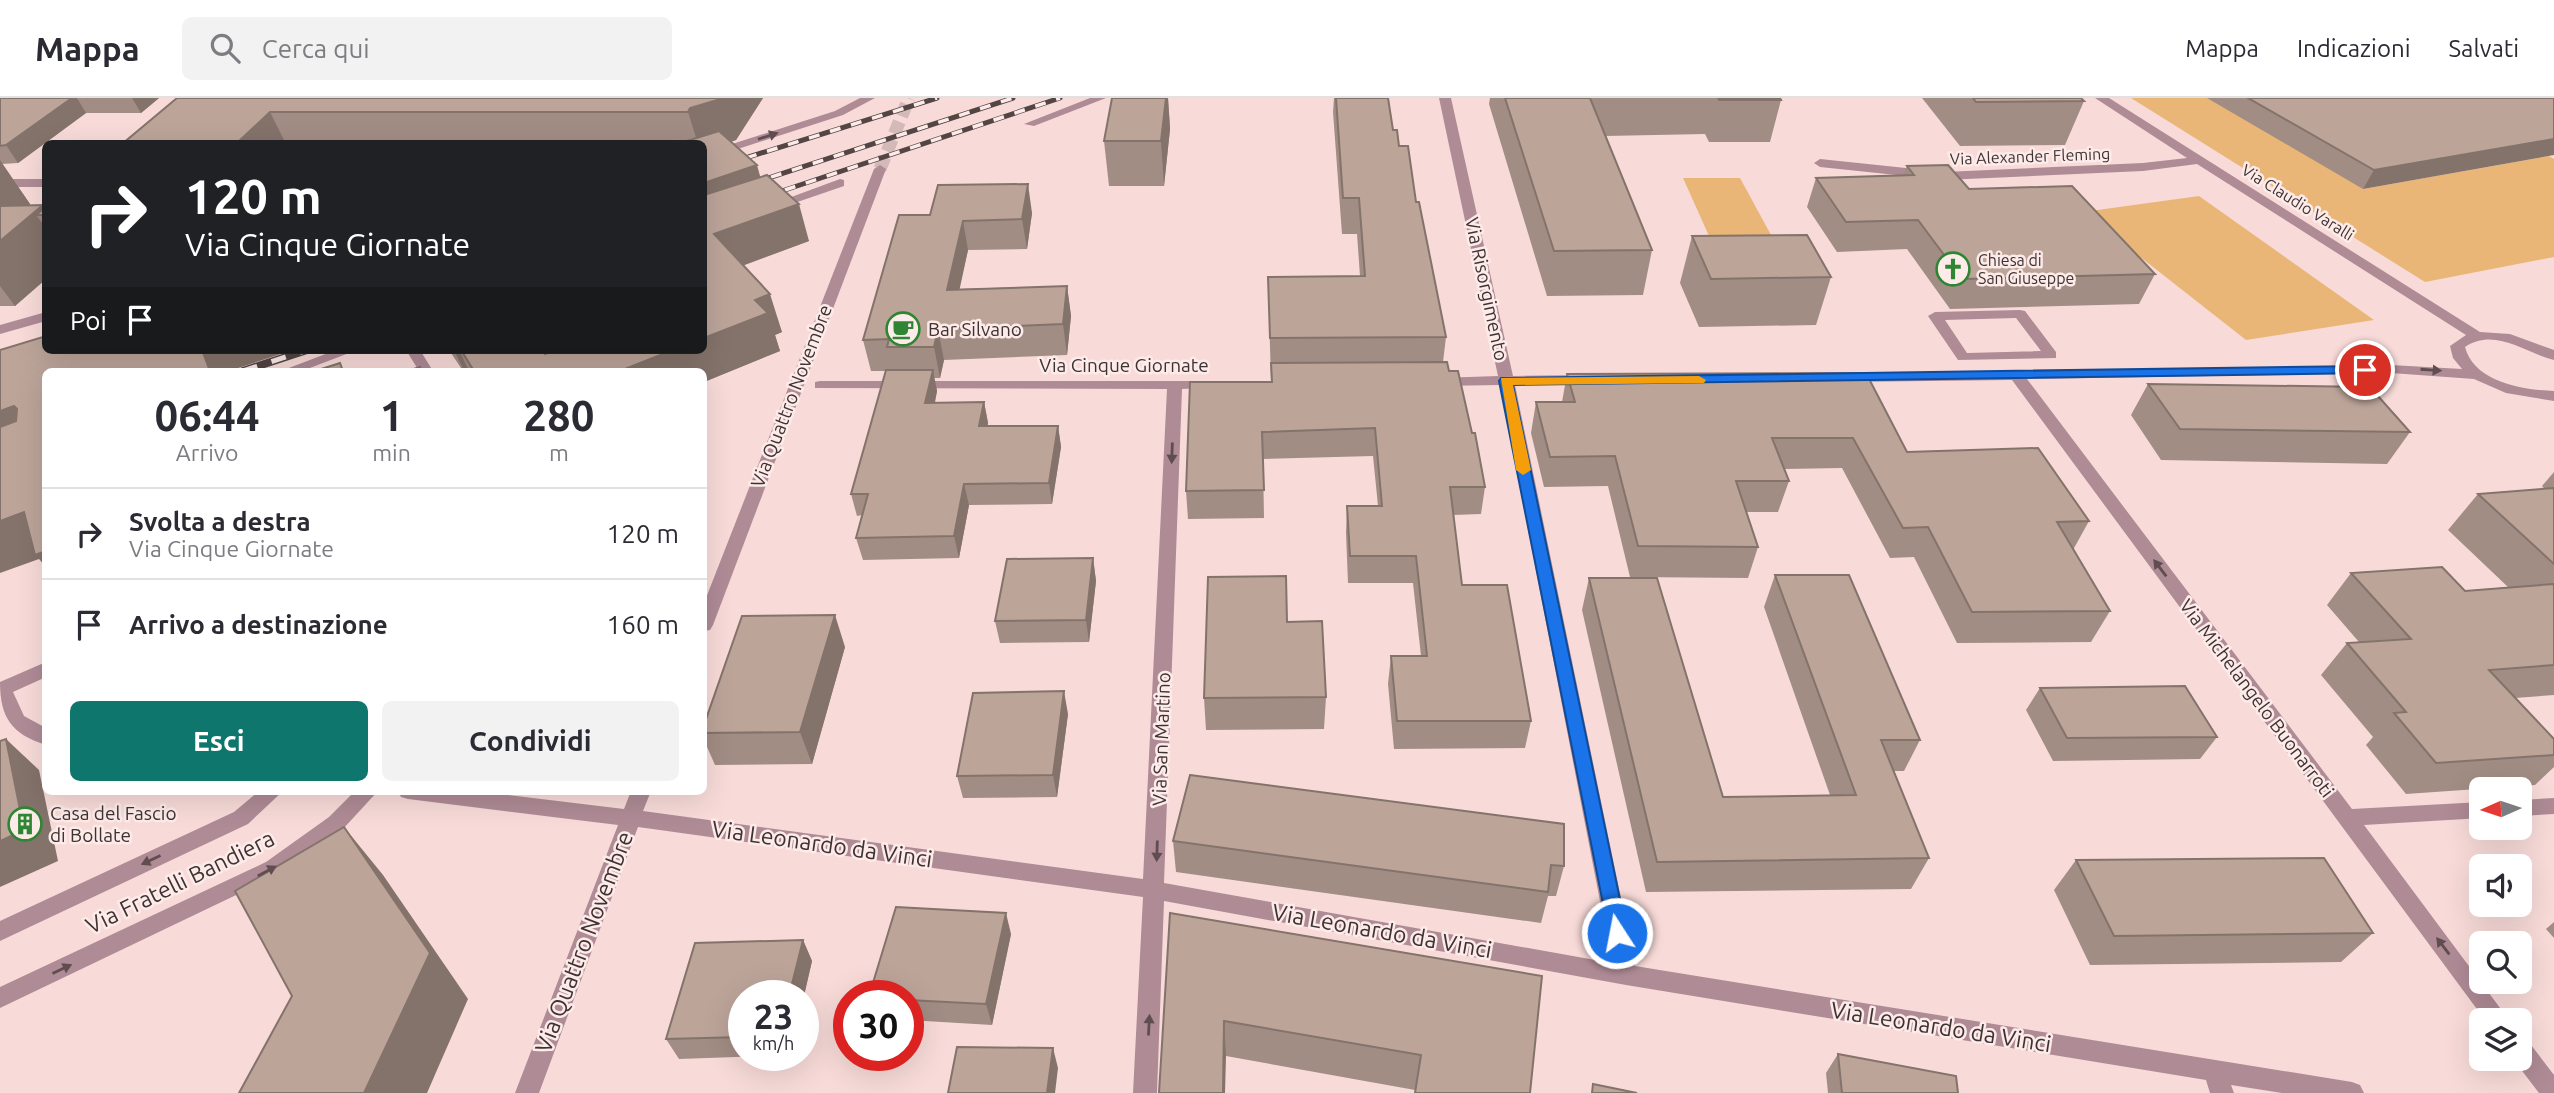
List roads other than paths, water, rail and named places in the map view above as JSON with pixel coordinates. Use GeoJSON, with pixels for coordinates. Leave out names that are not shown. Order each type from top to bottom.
{"type":"FeatureCollection","features":[{"type":"Feature","properties":{"kind":"street"},"geometry":{"type":"LineString","coordinates":[[707,156],[839,113],[869,98]]}},
{"type":"Feature","properties":{"kind":"street"},"geometry":{"type":"LineString","coordinates":[[1030,124],[1100,98]]}},
{"type":"Feature","properties":{"kind":"street","name":"Via Risorgimento"},"geometry":{"type":"LineString","coordinates":[[1445,98],[1626,975]]}},
{"type":"Feature","properties":{"kind":"street","name":"Via Claudio Varalli"},"geometry":{"type":"LineString","coordinates":[[2101,98],[2477,336]]}},
{"type":"Feature","properties":{"kind":"street","name":"Via Alexander Fleming"},"geometry":{"type":"LineString","coordinates":[[1820,163],[1944,176],[2143,167],[2198,160]]}},
{"type":"Feature","properties":{"kind":"street","name":"Via Quattro Novembre"},"geometry":{"type":"LineString","coordinates":[[707,617],[880,169]]}},
{"type":"Feature","properties":{"kind":"street"},"geometry":{"type":"LineString","coordinates":[[0,183],[42,183]]}},
{"type":"Feature","properties":{"kind":"street"},"geometry":{"type":"LineString","coordinates":[[766,209],[840,183]]}},
{"type":"Feature","properties":{"kind":"street"},"geometry":{"type":"LineString","coordinates":[[2020,314],[2051,355],[1988,356],[1963,357],[1935,316],[2020,314]]}},
{"type":"Feature","properties":{"kind":"street"},"geometry":{"type":"LineString","coordinates":[[0,330],[42,317]]}},
{"type":"Feature","properties":{"kind":"street"},"geometry":{"type":"LineString","coordinates":[[2478,375],[2457,355],[2457,346],[2464,339],[2477,336],[2514,340],[2554,356]]}},
{"type":"Feature","properties":{"kind":"street"},"geometry":{"type":"LineString","coordinates":[[297,368],[338,354]]}},
{"type":"Feature","properties":{"kind":"street"},"geometry":{"type":"LineString","coordinates":[[1835,378],[2406,369],[2478,375],[2521,393],[2554,396]]}},
{"type":"Feature","properties":{"kind":"street","name":"Via Michelangelo Buonarroti"},"geometry":{"type":"LineString","coordinates":[[2016,375],[2489,1008]]}},
{"type":"Feature","properties":{"kind":"street"},"geometry":{"type":"LineString","coordinates":[[1426,383],[1605,380]]}},
{"type":"Feature","properties":{"kind":"street","name":"Via San Martino"},"geometry":{"type":"LineString","coordinates":[[1145,1093],[1175,384]]}},
{"type":"Feature","properties":{"kind":"street","name":"Via Cinque Giornate"},"geometry":{"type":"LineString","coordinates":[[820,385],[1228,384]]}},
{"type":"Feature","properties":{"kind":"street"},"geometry":{"type":"LineString","coordinates":[[42,671],[1,689],[17,721],[42,735]]}},
{"type":"Feature","properties":{"kind":"street","name":"Via Fratelli Bandiera"},"geometry":{"type":"LineString","coordinates":[[0,931],[242,818],[268,795]]}},
{"type":"Feature","properties":{"kind":"street","name":"Via Fratelli Bandiera"},"geometry":{"type":"LineString","coordinates":[[0,998],[272,869],[336,823],[364,795]]}},
{"type":"Feature","properties":{"kind":"street","name":"Via Leonardo da Vinci"},"geometry":{"type":"LineString","coordinates":[[441,795],[631,818],[1155,890],[2219,1083],[2353,1093]]}},
{"type":"Feature","properties":{"kind":"street","name":"Via Quattro Novembre"},"geometry":{"type":"LineString","coordinates":[[527,1093],[640,795]]}},
{"type":"Feature","properties":{"kind":"street"},"geometry":{"type":"LineString","coordinates":[[2532,807],[2554,806]]}},
{"type":"Feature","properties":{"kind":"street"},"geometry":{"type":"LineString","coordinates":[[2347,818],[2469,811]]}},
{"type":"Feature","properties":{"kind":"street"},"geometry":{"type":"LineString","coordinates":[[2532,1065],[2553,1093]]}},
{"type":"Feature","properties":{"kind":"tunnel"},"geometry":{"type":"LineString","coordinates":[[880,169],[909,98]]}},
{"type":"Feature","properties":{"kind":"railway"},"geometry":{"type":"LineString","coordinates":[[707,170],[937,98]]}},
{"type":"Feature","properties":{"kind":"railway"},"geometry":{"type":"LineString","coordinates":[[750,184],[1013,98]]}},
{"type":"Feature","properties":{"kind":"railway"},"geometry":{"type":"LineString","coordinates":[[764,197],[1060,98]]}},
{"type":"Feature","properties":{"kind":"railway"},"geometry":{"type":"LineString","coordinates":[[252,368],[295,354]]}},
{"type":"Feature","properties":{"kind":"place","name":"Chiesa di San Giuseppe"},"geometry":{"type":"Point","coordinates":[1953,269]}},
{"type":"Feature","properties":{"kind":"place","name":"Bar Silvano"},"geometry":{"type":"Point","coordinates":[903,329]}},
{"type":"Feature","properties":{"kind":"place","name":"Casa del Fascio di Bollate"},"geometry":{"type":"Point","coordinates":[25,824]}}]}
